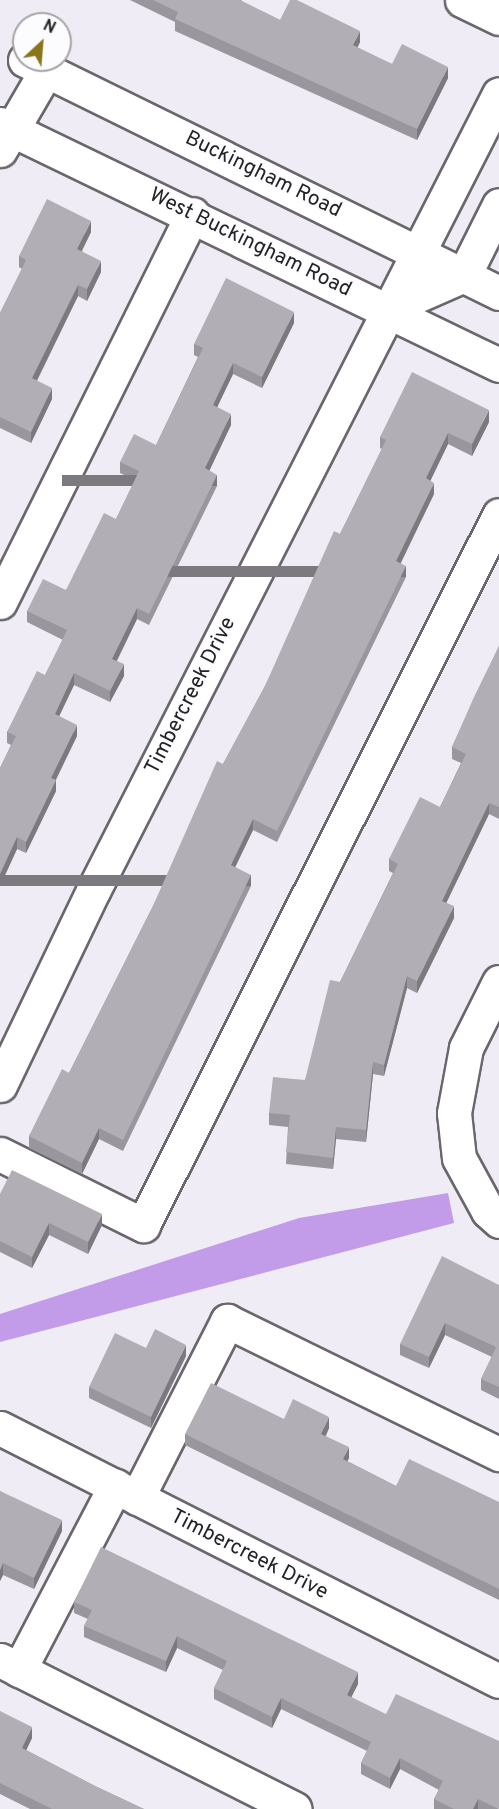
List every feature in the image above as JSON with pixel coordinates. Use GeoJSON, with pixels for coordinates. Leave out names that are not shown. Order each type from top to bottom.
{"type":"FeatureCollection","features":[{"type":"Feature","properties":{"kind":"street"},"geometry":{"type":"LineString","coordinates":[[462,0],[499,18]]}},
{"type":"Feature","properties":{"kind":"street"},"geometry":{"type":"LineString","coordinates":[[4,134],[29,72]]}},
{"type":"Feature","properties":{"kind":"street","name":"Buckingham Road"},"geometry":{"type":"LineString","coordinates":[[48,72],[499,293]]}},
{"type":"Feature","properties":{"kind":"street","name":"Timbercreek Drive"},"geometry":{"type":"LineString","coordinates":[[0,1085],[387,309],[499,94]]}},
{"type":"Feature","properties":{"kind":"street","name":"West Buckingham Road"},"geometry":{"type":"LineString","coordinates":[[4,134],[193,214],[499,365]]}},
{"type":"Feature","properties":{"kind":"street"},"geometry":{"type":"LineString","coordinates":[[0,602],[193,214]]}},
{"type":"Feature","properties":{"kind":"street"},"geometry":{"type":"LineString","coordinates":[[387,309],[464,275],[497,215]]}},
{"type":"Feature","properties":{"kind":"street"},"geometry":{"type":"LineString","coordinates":[[0,1154],[143,1225],[499,516]]}},
{"type":"Feature","properties":{"kind":"street"},"geometry":{"type":"LineString","coordinates":[[499,982],[465,1048],[454,1113],[459,1158],[488,1211],[499,1221]]}},
{"type":"Feature","properties":{"kind":"street"},"geometry":{"type":"LineString","coordinates":[[295,1809],[10,1665],[126,1492],[227,1321],[499,1454]]}},
{"type":"Feature","properties":{"kind":"street","name":"Timbercreek Drive"},"geometry":{"type":"LineString","coordinates":[[0,1428],[499,1681]]}},
{"type":"Feature","properties":{"kind":"shaded area"},"geometry":{"type":"Polygon","coordinates":[[[448,1193],[454,1223],[0,1342],[0,1314],[299,1218],[448,1193]]]}},
{"type":"Feature","properties":{"kind":"building"},"geometry":{"type":"Polygon","coordinates":[[[153,0],[240,0],[280,20],[290,0],[297,0],[360,31],[353,45],[392,64],[402,44],[448,67],[417,129],[175,19],[178,12],[153,0]]]}},
{"type":"Feature","properties":{"kind":"building"},"geometry":{"type":"Polygon","coordinates":[[[47,199],[91,221],[77,249],[101,261],[87,289],[78,285],[32,378],[52,388],[31,432],[0,417],[0,313],[26,260],[19,256],[47,199]]]}},
{"type":"Feature","properties":{"kind":"building"},"geometry":{"type":"Polygon","coordinates":[[[226,278],[294,312],[262,377],[233,363],[213,405],[231,414],[205,468],[217,475],[149,614],[137,608],[112,659],[124,664],[110,691],[74,673],[55,714],[77,725],[51,778],[56,780],[26,842],[17,837],[0,874],[0,768],[16,736],[7,732],[37,671],[45,675],[67,630],[27,611],[43,579],[66,590],[104,513],[116,519],[139,471],[120,462],[134,434],[156,445],[203,348],[194,344],[226,278]]]}},
{"type":"Feature","properties":{"kind":"building"},"geometry":{"type":"Polygon","coordinates":[[[412,372],[489,410],[472,444],[448,433],[426,478],[434,483],[396,561],[406,566],[277,831],[253,819],[231,865],[251,875],[123,1140],[99,1128],[82,1163],[29,1136],[62,1069],[69,1073],[153,906],[217,761],[223,764],[265,686],[334,531],[340,534],[386,440],[380,437],[412,372]]]}},
{"type":"Feature","properties":{"kind":"building"},"geometry":{"type":"Polygon","coordinates":[[[499,646],[499,807],[489,803],[442,901],[454,906],[417,981],[407,976],[384,1065],[373,1062],[366,1130],[336,1127],[333,1158],[286,1152],[290,1115],[269,1113],[273,1077],[305,1080],[330,980],[340,982],[398,864],[389,859],[420,797],[440,807],[466,754],[452,747],[499,646]]]}},
{"type":"Feature","properties":{"kind":"building"},"geometry":{"type":"Polygon","coordinates":[[[12,1170],[102,1214],[88,1242],[49,1223],[32,1257],[0,1241],[0,1194],[12,1170]]]}},
{"type":"Feature","properties":{"kind":"building"},"geometry":{"type":"Polygon","coordinates":[[[442,1256],[499,1285],[499,1387],[481,1379],[496,1347],[445,1323],[429,1357],[400,1344],[442,1256]]]}},
{"type":"Feature","properties":{"kind":"building"},"geometry":{"type":"Polygon","coordinates":[[[155,1329],[186,1345],[151,1417],[89,1387],[115,1333],[146,1348],[155,1329]]]}},
{"type":"Feature","properties":{"kind":"building"},"geometry":{"type":"Polygon","coordinates":[[[211,1383],[284,1419],[293,1399],[329,1417],[321,1434],[349,1447],[343,1459],[396,1486],[409,1459],[499,1502],[499,1589],[185,1434],[211,1383]]]}},
{"type":"Feature","properties":{"kind":"building"},"geometry":{"type":"Polygon","coordinates":[[[0,1491],[62,1520],[34,1578],[3,1563],[0,1570],[0,1491]]]}},
{"type":"Feature","properties":{"kind":"building"},"geometry":{"type":"Polygon","coordinates":[[[101,1547],[358,1672],[347,1695],[386,1714],[396,1694],[499,1741],[499,1809],[478,1799],[473,1809],[454,1809],[434,1799],[443,1781],[400,1758],[390,1778],[361,1763],[371,1742],[281,1698],[272,1717],[214,1688],[227,1661],[177,1636],[166,1661],[84,1626],[92,1610],[74,1602],[101,1547]]]}},
{"type":"Feature","properties":{"kind":"building"},"geometry":{"type":"Polygon","coordinates":[[[0,1711],[32,1727],[22,1748],[144,1809],[52,1809],[0,1783],[0,1711]]]}}]}
